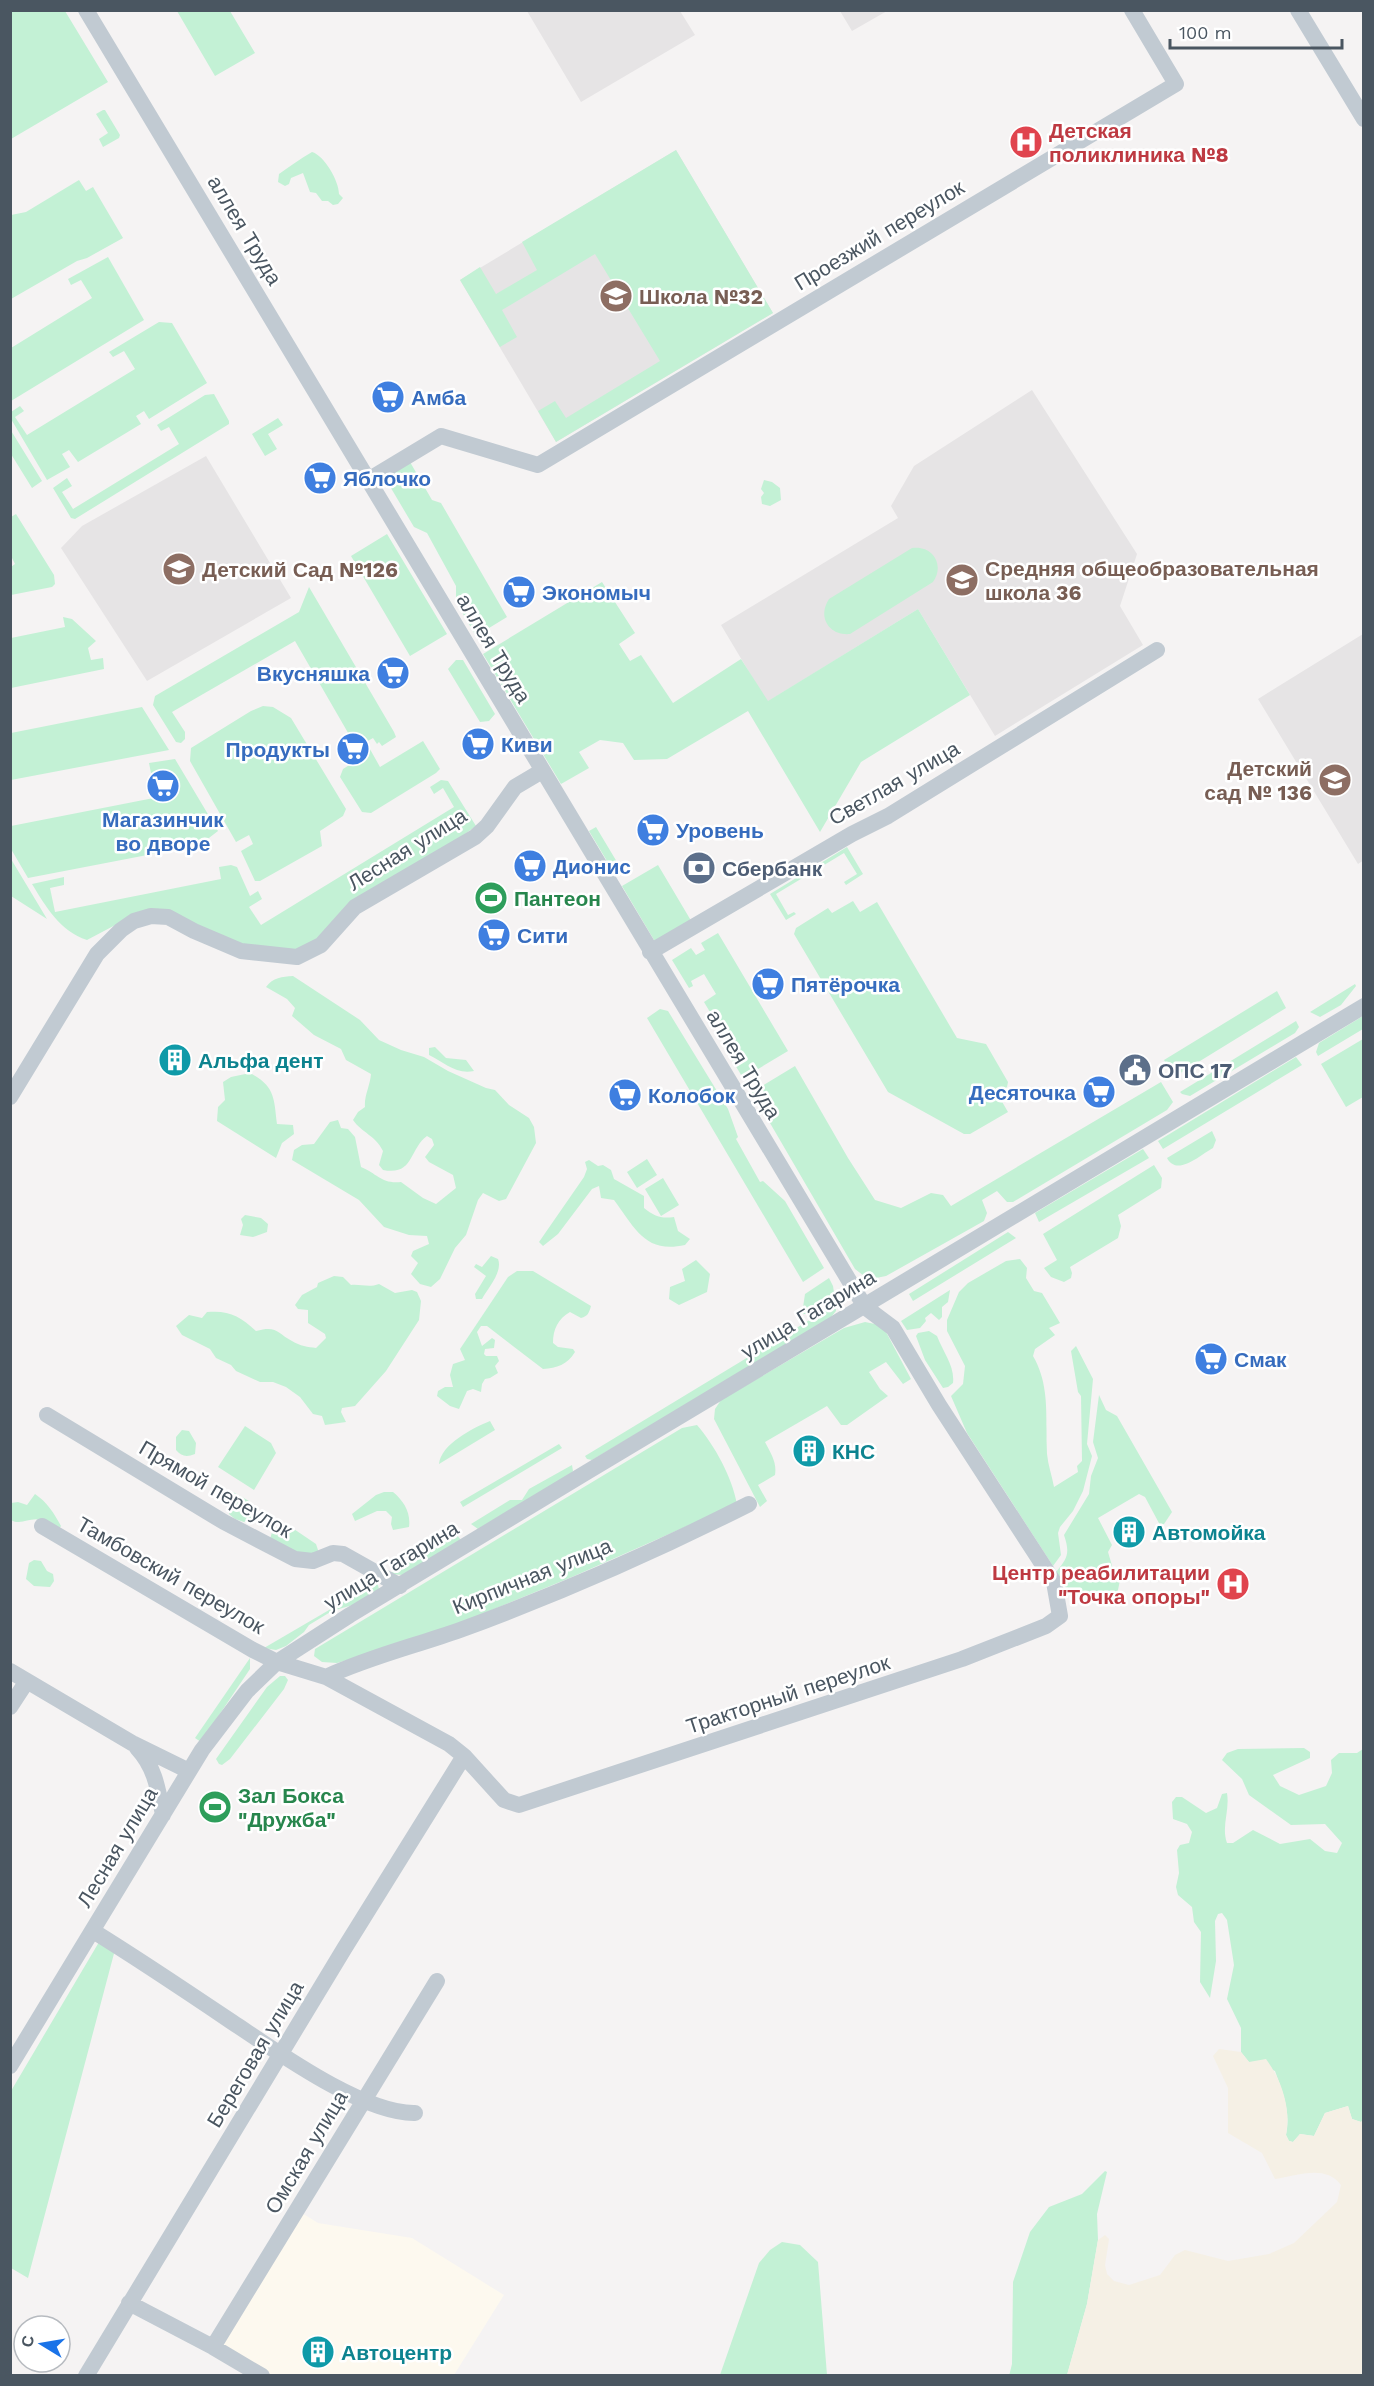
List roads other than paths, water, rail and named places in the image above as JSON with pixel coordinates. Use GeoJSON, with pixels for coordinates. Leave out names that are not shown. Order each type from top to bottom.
{"type":"FeatureCollection","features":[{"type":"Feature","properties":{"kind":"street","name":"аллея Труда"},"geometry":{"type":"LineString","coordinates":[[86,10],[865,1307]]}},
{"type":"Feature","properties":{"kind":"street","name":"Проезжий переулок"},"geometry":{"type":"LineString","coordinates":[[368,480],[441,436],[538,465],[1176,84],[1132,10]]}},
{"type":"Feature","properties":{"kind":"street"},"geometry":{"type":"LineString","coordinates":[[1298,10],[1364,119]]}},
{"type":"Feature","properties":{"kind":"street","name":"Светлая улица"},"geometry":{"type":"LineString","coordinates":[[650,952],[873,824],[1157,650]]}},
{"type":"Feature","properties":{"kind":"street","name":"Лесная улица"},"geometry":{"type":"LineString","coordinates":[[10,1097],[97,954],[121,930],[134,921],[151,916],[168,917],[241,951],[297,957],[309,953],[321,945],[355,907],[475,837],[487,826],[515,787],[542,771]]}},
{"type":"Feature","properties":{"kind":"street","name":"улица Гагарина"},"geometry":{"type":"LineString","coordinates":[[277,1662],[577,1478],[1364,1006]]}},
{"type":"Feature","properties":{"kind":"street","name":"Тракторный переулок"},"geometry":{"type":"LineString","coordinates":[[525,1803],[962,1659],[1047,1626],[1060,1616],[1054,1582],[939,1406],[893,1328],[865,1307]]}},
{"type":"Feature","properties":{"kind":"street","name":"Прямой переулок"},"geometry":{"type":"LineString","coordinates":[[47,1416],[224,1522],[295,1559],[313,1561],[333,1553],[344,1554],[400,1586]]}},
{"type":"Feature","properties":{"kind":"street","name":"Кирпичная улица"},"geometry":{"type":"LineString","coordinates":[[326,1677],[360,1661],[460,1630],[535,1600],[622,1564],[749,1504]]}},
{"type":"Feature","properties":{"kind":"street","name":"Тамбовский переулок"},"geometry":{"type":"LineString","coordinates":[[42,1526],[212,1627],[277,1662],[326,1677],[449,1744],[464,1756],[504,1800],[519,1805],[525,1803]]}},
{"type":"Feature","properties":{"kind":"street","name":"Лесная улица"},"geometry":{"type":"LineString","coordinates":[[10,2066],[189,1771],[223,1721],[247,1691],[277,1662]]}},
{"type":"Feature","properties":{"kind":"street"},"geometry":{"type":"LineString","coordinates":[[10,1671],[132,1743],[189,1771]]}},
{"type":"Feature","properties":{"kind":"street"},"geometry":{"type":"LineString","coordinates":[[10,1707],[27,1681]]}},
{"type":"Feature","properties":{"kind":"street"},"geometry":{"type":"LineString","coordinates":[[132,1743],[147,1758],[153,1769],[163,1815]]}},
{"type":"Feature","properties":{"kind":"street","name":"Береговая улица"},"geometry":{"type":"LineString","coordinates":[[86,2376],[464,1756]]}},
{"type":"Feature","properties":{"kind":"street"},"geometry":{"type":"LineString","coordinates":[[93,1931],[282,2054],[363,2101],[403,2113],[415,2113]]}},
{"type":"Feature","properties":{"kind":"street","name":"Омская улица"},"geometry":{"type":"LineString","coordinates":[[213,2347],[437,1981]]}},
{"type":"Feature","properties":{"kind":"street"},"geometry":{"type":"LineString","coordinates":[[129,2303],[213,2347],[262,2376]]}},
{"type":"Feature","properties":{"kind":"place","name":"Детская поликлиника №8"},"geometry":{"type":"Point","coordinates":[1026,142]}},
{"type":"Feature","properties":{"kind":"place","name":"Школа №32"},"geometry":{"type":"Point","coordinates":[616,296]}},
{"type":"Feature","properties":{"kind":"place","name":"Амба"},"geometry":{"type":"Point","coordinates":[388,397]}},
{"type":"Feature","properties":{"kind":"place","name":"Яблочко"},"geometry":{"type":"Point","coordinates":[320,478]}},
{"type":"Feature","properties":{"kind":"place","name":"Детский Сад №126"},"geometry":{"type":"Point","coordinates":[179,569]}},
{"type":"Feature","properties":{"kind":"place","name":"Средняя общеобразовательная школа 36"},"geometry":{"type":"Point","coordinates":[962,580]}},
{"type":"Feature","properties":{"kind":"place","name":"Экономыч"},"geometry":{"type":"Point","coordinates":[519,592]}},
{"type":"Feature","properties":{"kind":"place","name":"Вкусняшка"},"geometry":{"type":"Point","coordinates":[393,673]}},
{"type":"Feature","properties":{"kind":"place","name":"Киви"},"geometry":{"type":"Point","coordinates":[478,744]}},
{"type":"Feature","properties":{"kind":"place","name":"Продукты"},"geometry":{"type":"Point","coordinates":[353,749]}},
{"type":"Feature","properties":{"kind":"place","name":"Детский сад № 136"},"geometry":{"type":"Point","coordinates":[1335,780]}},
{"type":"Feature","properties":{"kind":"place","name":"Магазинчик во дворе"},"geometry":{"type":"Point","coordinates":[163,786]}},
{"type":"Feature","properties":{"kind":"place","name":"Уровень"},"geometry":{"type":"Point","coordinates":[653,830]}},
{"type":"Feature","properties":{"kind":"place","name":"Дионис"},"geometry":{"type":"Point","coordinates":[530,866]}},
{"type":"Feature","properties":{"kind":"place","name":"Сбербанк"},"geometry":{"type":"Point","coordinates":[699,868]}},
{"type":"Feature","properties":{"kind":"place","name":"Пантеон"},"geometry":{"type":"Point","coordinates":[491,898]}},
{"type":"Feature","properties":{"kind":"place","name":"Сити"},"geometry":{"type":"Point","coordinates":[494,935]}},
{"type":"Feature","properties":{"kind":"place","name":"Пятёрочка"},"geometry":{"type":"Point","coordinates":[768,984]}},
{"type":"Feature","properties":{"kind":"place","name":"Альфа дент"},"geometry":{"type":"Point","coordinates":[175,1060]}},
{"type":"Feature","properties":{"kind":"place","name":"ОПС 17"},"geometry":{"type":"Point","coordinates":[1135,1070]}},
{"type":"Feature","properties":{"kind":"place","name":"Десяточка"},"geometry":{"type":"Point","coordinates":[1099,1092]}},
{"type":"Feature","properties":{"kind":"place","name":"Колобок"},"geometry":{"type":"Point","coordinates":[625,1095]}},
{"type":"Feature","properties":{"kind":"place","name":"Смак"},"geometry":{"type":"Point","coordinates":[1211,1359]}},
{"type":"Feature","properties":{"kind":"place","name":"КНС"},"geometry":{"type":"Point","coordinates":[809,1451]}},
{"type":"Feature","properties":{"kind":"place","name":"Автомойка"},"geometry":{"type":"Point","coordinates":[1129,1532]}},
{"type":"Feature","properties":{"kind":"place","name":"Центр реабилитации \"Точка опоры\""},"geometry":{"type":"Point","coordinates":[1233,1584]}},
{"type":"Feature","properties":{"kind":"place","name":"Зал Бокса \"Дружба\""},"geometry":{"type":"Point","coordinates":[215,1807]}},
{"type":"Feature","properties":{"kind":"place","name":"Автоцентр"},"geometry":{"type":"Point","coordinates":[318,2352]}}]}
